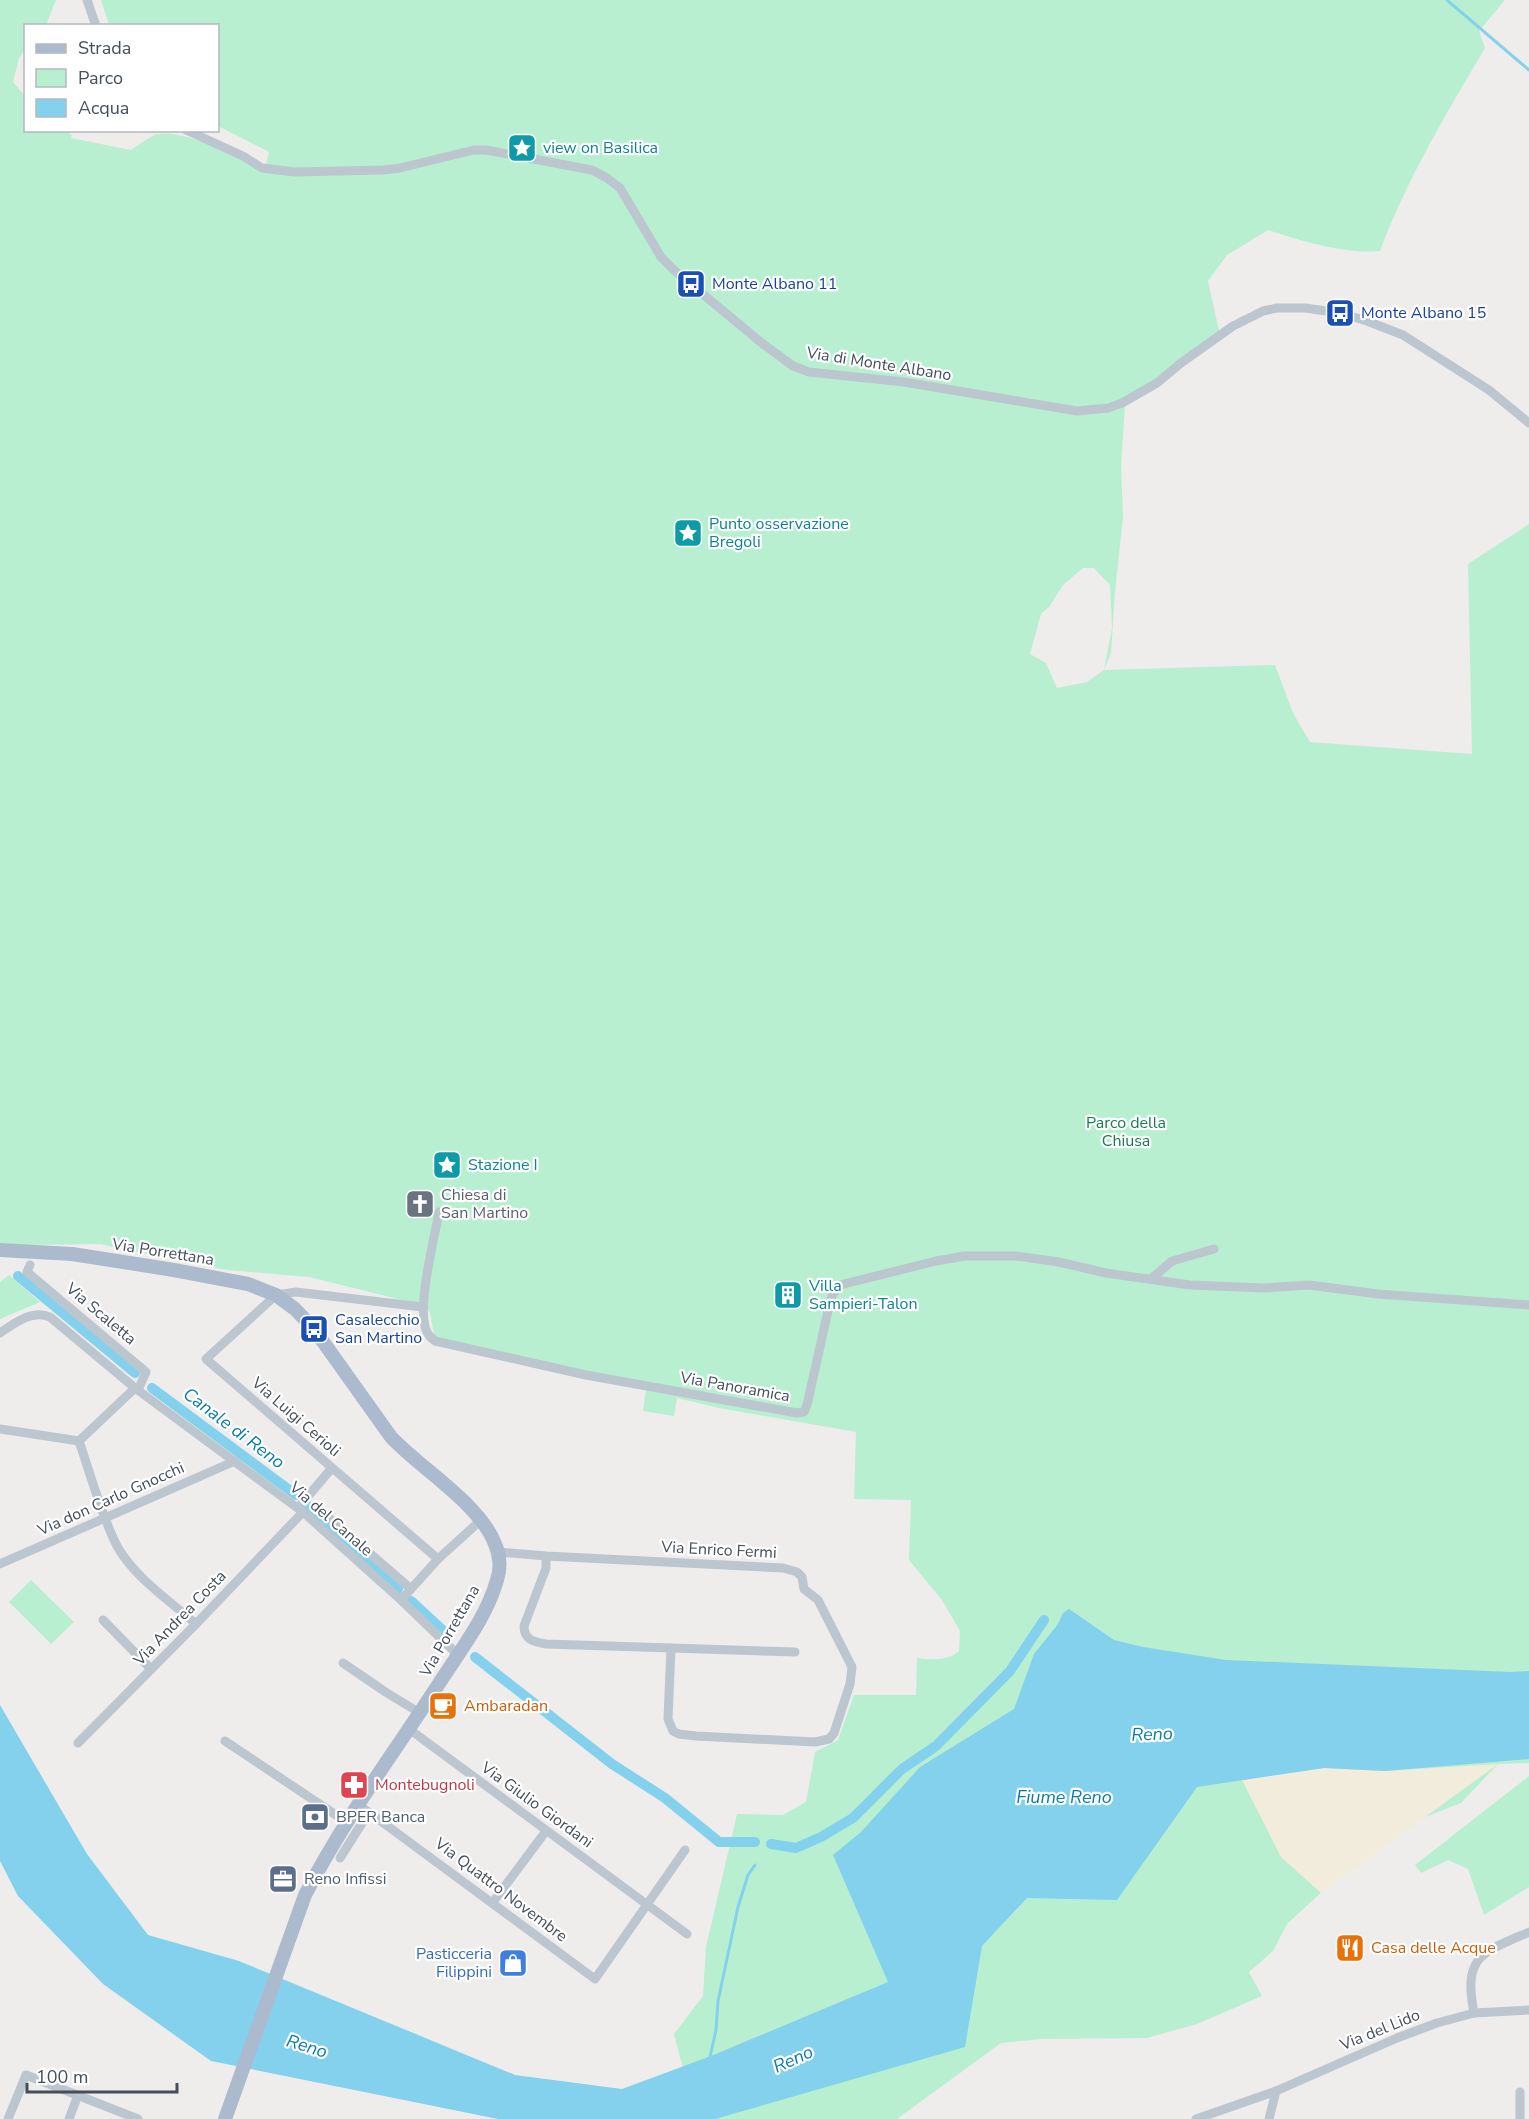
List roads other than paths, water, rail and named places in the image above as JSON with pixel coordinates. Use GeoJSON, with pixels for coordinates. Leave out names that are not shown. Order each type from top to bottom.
{"type":"FeatureCollection","features":[{"type":"Feature","properties":{"kind":"main road","name":"Via Porrettana"},"geometry":{"type":"LineString","coordinates":[[0,1250],[72,1254],[174,1270],[249,1284],[276,1295],[295,1309],[314,1329],[391,1437],[481,1520],[498,1552],[499,1573],[493,1593],[458,1655],[409,1730],[364,1808],[348,1823],[322,1864],[303,1901],[225,2119]]}},
{"type":"Feature","properties":{"kind":"street"},"geometry":{"type":"LineString","coordinates":[[88,3],[95,24]]}},
{"type":"Feature","properties":{"kind":"street","name":"Via di Monte Albano"},"geometry":{"type":"LineString","coordinates":[[191,132],[262,168],[281,171],[383,170],[474,150],[486,150],[592,170],[620,188],[661,256],[675,271],[793,366],[809,372],[904,382],[1077,411],[1108,408],[1122,403],[1157,383],[1189,357],[1243,321],[1270,310],[1305,309],[1340,313],[1402,335],[1489,390],[1529,423]]}},
{"type":"Feature","properties":{"kind":"street"},"geometry":{"type":"LineString","coordinates":[[276,1295],[296,1292],[423,1307],[439,1212]]}},
{"type":"Feature","properties":{"kind":"street"},"geometry":{"type":"LineString","coordinates":[[1151,1279],[1172,1261],[1214,1249]]}},
{"type":"Feature","properties":{"kind":"street","name":"Via Panoramica"},"geometry":{"type":"LineString","coordinates":[[423,1307],[429,1337],[439,1344],[586,1375],[797,1413],[804,1412],[807,1405],[830,1302],[840,1285],[965,1256],[1016,1256],[1059,1262],[1106,1273],[1190,1285],[1263,1288],[1310,1285],[1378,1294],[1529,1305]]}},
{"type":"Feature","properties":{"kind":"street","name":"Via Scaletta"},"geometry":{"type":"LineString","coordinates":[[30,1265],[27,1272],[146,1372],[137,1389]]}},
{"type":"Feature","properties":{"kind":"street","name":"Via Luigi Cerioli"},"geometry":{"type":"LineString","coordinates":[[276,1295],[206,1359],[438,1559]]}},
{"type":"Feature","properties":{"kind":"street","name":"Via del Canale"},"geometry":{"type":"LineString","coordinates":[[0,1333],[27,1317],[45,1314],[50,1317],[137,1389],[300,1510],[401,1600],[458,1655]]}},
{"type":"Feature","properties":{"kind":"street"},"geometry":{"type":"LineString","coordinates":[[79,1441],[137,1389]]}},
{"type":"Feature","properties":{"kind":"street"},"geometry":{"type":"LineString","coordinates":[[0,1429],[79,1441]]}},
{"type":"Feature","properties":{"kind":"street"},"geometry":{"type":"LineString","coordinates":[[79,1441],[118,1547],[142,1578],[196,1624]]}},
{"type":"Feature","properties":{"kind":"street","name":"Via don Carlo Gnocchi"},"geometry":{"type":"LineString","coordinates":[[0,1564],[235,1461]]}},
{"type":"Feature","properties":{"kind":"street","name":"Via Andrea Costa"},"geometry":{"type":"LineString","coordinates":[[78,1743],[196,1624],[300,1510],[332,1469]]}},
{"type":"Feature","properties":{"kind":"street"},"geometry":{"type":"LineString","coordinates":[[315,1506],[411,1589]]}},
{"type":"Feature","properties":{"kind":"street"},"geometry":{"type":"LineString","coordinates":[[401,1600],[438,1559],[481,1520]]}},
{"type":"Feature","properties":{"kind":"street"},"geometry":{"type":"LineString","coordinates":[[498,1552],[546,1556],[546,1568],[524,1630],[530,1640],[546,1644],[795,1652]]}},
{"type":"Feature","properties":{"kind":"street","name":"Via Enrico Fermi"},"geometry":{"type":"LineString","coordinates":[[546,1556],[782,1568],[797,1572],[802,1577],[804,1588],[818,1600],[852,1667],[850,1684],[834,1733],[829,1739],[822,1741],[679,1734],[673,1731],[668,1719],[671,1648]]}},
{"type":"Feature","properties":{"kind":"street"},"geometry":{"type":"LineString","coordinates":[[103,1620],[151,1669]]}},
{"type":"Feature","properties":{"kind":"street"},"geometry":{"type":"LineString","coordinates":[[343,1663],[420,1713]]}},
{"type":"Feature","properties":{"kind":"street","name":"Via Giulio Giordani"},"geometry":{"type":"LineString","coordinates":[[409,1730],[687,1934]]}},
{"type":"Feature","properties":{"kind":"street"},"geometry":{"type":"LineString","coordinates":[[225,1741],[348,1823]]}},
{"type":"Feature","properties":{"kind":"street"},"geometry":{"type":"LineString","coordinates":[[340,1858],[364,1808]]}},
{"type":"Feature","properties":{"kind":"street","name":"Via Quattro Novembre"},"geometry":{"type":"LineString","coordinates":[[364,1808],[595,1979],[647,1904]]}},
{"type":"Feature","properties":{"kind":"street"},"geometry":{"type":"LineString","coordinates":[[493,1902],[546,1831]]}},
{"type":"Feature","properties":{"kind":"street"},"geometry":{"type":"LineString","coordinates":[[647,1904],[685,1850]]}},
{"type":"Feature","properties":{"kind":"street"},"geometry":{"type":"LineString","coordinates":[[1474,2013],[1469,1988],[1471,1974],[1479,1958],[1500,1944],[1529,1932]]}},
{"type":"Feature","properties":{"kind":"street","name":"Via del Lido"},"geometry":{"type":"LineString","coordinates":[[1196,2119],[1276,2091],[1397,2038],[1437,2024],[1474,2013],[1529,2010]]}},
{"type":"Feature","properties":{"kind":"street"},"geometry":{"type":"LineString","coordinates":[[0,2116],[9,2119],[26,2075],[134,2118]]}},
{"type":"Feature","properties":{"kind":"street"},"geometry":{"type":"LineString","coordinates":[[1269,2119],[1276,2091]]}},
{"type":"Feature","properties":{"kind":"street"},"geometry":{"type":"LineString","coordinates":[[1520,2092],[1520,2119]]}},
{"type":"Feature","properties":{"kind":"street"},"geometry":{"type":"LineString","coordinates":[[69,2119],[78,2096]]}},
{"type":"Feature","properties":{"kind":"water","name":"Fiume Reno"},"geometry":{"type":"Polygon","coordinates":[[[1069,1609],[1114,1640],[1226,1660],[1529,1671],[1529,1759],[1385,1771],[1324,1768],[1197,1787],[1117,1900],[1027,1898],[982,1946],[965,2047],[715,2119],[498,2119],[211,2061],[103,1984],[18,1896],[0,1861],[0,1705],[87,1854],[148,1935],[239,1961],[515,2075],[622,2089],[711,2056],[888,1982],[833,1855],[861,1832],[920,1767],[1014,1709],[1034,1654],[1058,1624],[1063,1613],[1069,1609]]]}},
{"type":"Feature","properties":{"kind":"waterway"},"geometry":{"type":"LineString","coordinates":[[1447,0],[1529,70]]}},
{"type":"Feature","properties":{"kind":"waterway","name":"Canale di Reno"},"geometry":{"type":"LineString","coordinates":[[18,1276],[135,1373]]}},
{"type":"Feature","properties":{"kind":"waterway","name":"Canale di Reno"},"geometry":{"type":"LineString","coordinates":[[152,1388],[296,1495]]}},
{"type":"Feature","properties":{"kind":"waterway"},"geometry":{"type":"LineString","coordinates":[[308,1506],[398,1589]]}},
{"type":"Feature","properties":{"kind":"waterway"},"geometry":{"type":"LineString","coordinates":[[411,1601],[449,1636]]}},
{"type":"Feature","properties":{"kind":"waterway"},"geometry":{"type":"LineString","coordinates":[[771,1844],[796,1848],[821,1837],[853,1818],[902,1769],[936,1746],[1010,1671],[1044,1620]]}},
{"type":"Feature","properties":{"kind":"waterway"},"geometry":{"type":"LineString","coordinates":[[475,1657],[612,1764],[665,1798],[719,1842],[755,1842]]}},
{"type":"Feature","properties":{"kind":"waterway"},"geometry":{"type":"LineString","coordinates":[[710,2057],[716,2030],[718,2001],[738,1907],[748,1875],[755,1865]]}},
{"type":"Feature","properties":{"kind":"place","name":"view on Basilica"},"geometry":{"type":"Point","coordinates":[522,148]}},
{"type":"Feature","properties":{"kind":"place","name":"Monte Albano 11"},"geometry":{"type":"Point","coordinates":[691,284]}},
{"type":"Feature","properties":{"kind":"place","name":"Monte Albano 15"},"geometry":{"type":"Point","coordinates":[1340,313]}},
{"type":"Feature","properties":{"kind":"place","name":"Punto osservazione Bregoli"},"geometry":{"type":"Point","coordinates":[688,533]}},
{"type":"Feature","properties":{"kind":"place","name":"Stazione I"},"geometry":{"type":"Point","coordinates":[447,1165]}},
{"type":"Feature","properties":{"kind":"place","name":"Chiesa di San Martino"},"geometry":{"type":"Point","coordinates":[420,1204]}},
{"type":"Feature","properties":{"kind":"place","name":"Villa Sampieri-Talon"},"geometry":{"type":"Point","coordinates":[788,1295]}},
{"type":"Feature","properties":{"kind":"place","name":"Casalecchio San Martino"},"geometry":{"type":"Point","coordinates":[314,1329]}},
{"type":"Feature","properties":{"kind":"place","name":"Ambaradan"},"geometry":{"type":"Point","coordinates":[443,1706]}},
{"type":"Feature","properties":{"kind":"place","name":"Montebugnoli"},"geometry":{"type":"Point","coordinates":[354,1785]}},
{"type":"Feature","properties":{"kind":"place","name":"BPER Banca"},"geometry":{"type":"Point","coordinates":[315,1817]}},
{"type":"Feature","properties":{"kind":"place","name":"Reno Infissi"},"geometry":{"type":"Point","coordinates":[283,1879]}},
{"type":"Feature","properties":{"kind":"place","name":"Casa delle Acque"},"geometry":{"type":"Point","coordinates":[1350,1948]}},
{"type":"Feature","properties":{"kind":"place","name":"Pasticceria Filippini"},"geometry":{"type":"Point","coordinates":[513,1963]}},
{"type":"Feature","properties":{"kind":"park label","name":"Parco della Chiusa"},"geometry":{"type":"Point","coordinates":[1126,1132]}},
{"type":"Feature","properties":{"kind":"water label","name":"Reno"},"geometry":{"type":"Point","coordinates":[1152,1734]}},
{"type":"Feature","properties":{"kind":"water label","name":"Reno"},"geometry":{"type":"Point","coordinates":[307,2046]}},
{"type":"Feature","properties":{"kind":"water label","name":"Reno"},"geometry":{"type":"Point","coordinates":[793,2059]}}]}
